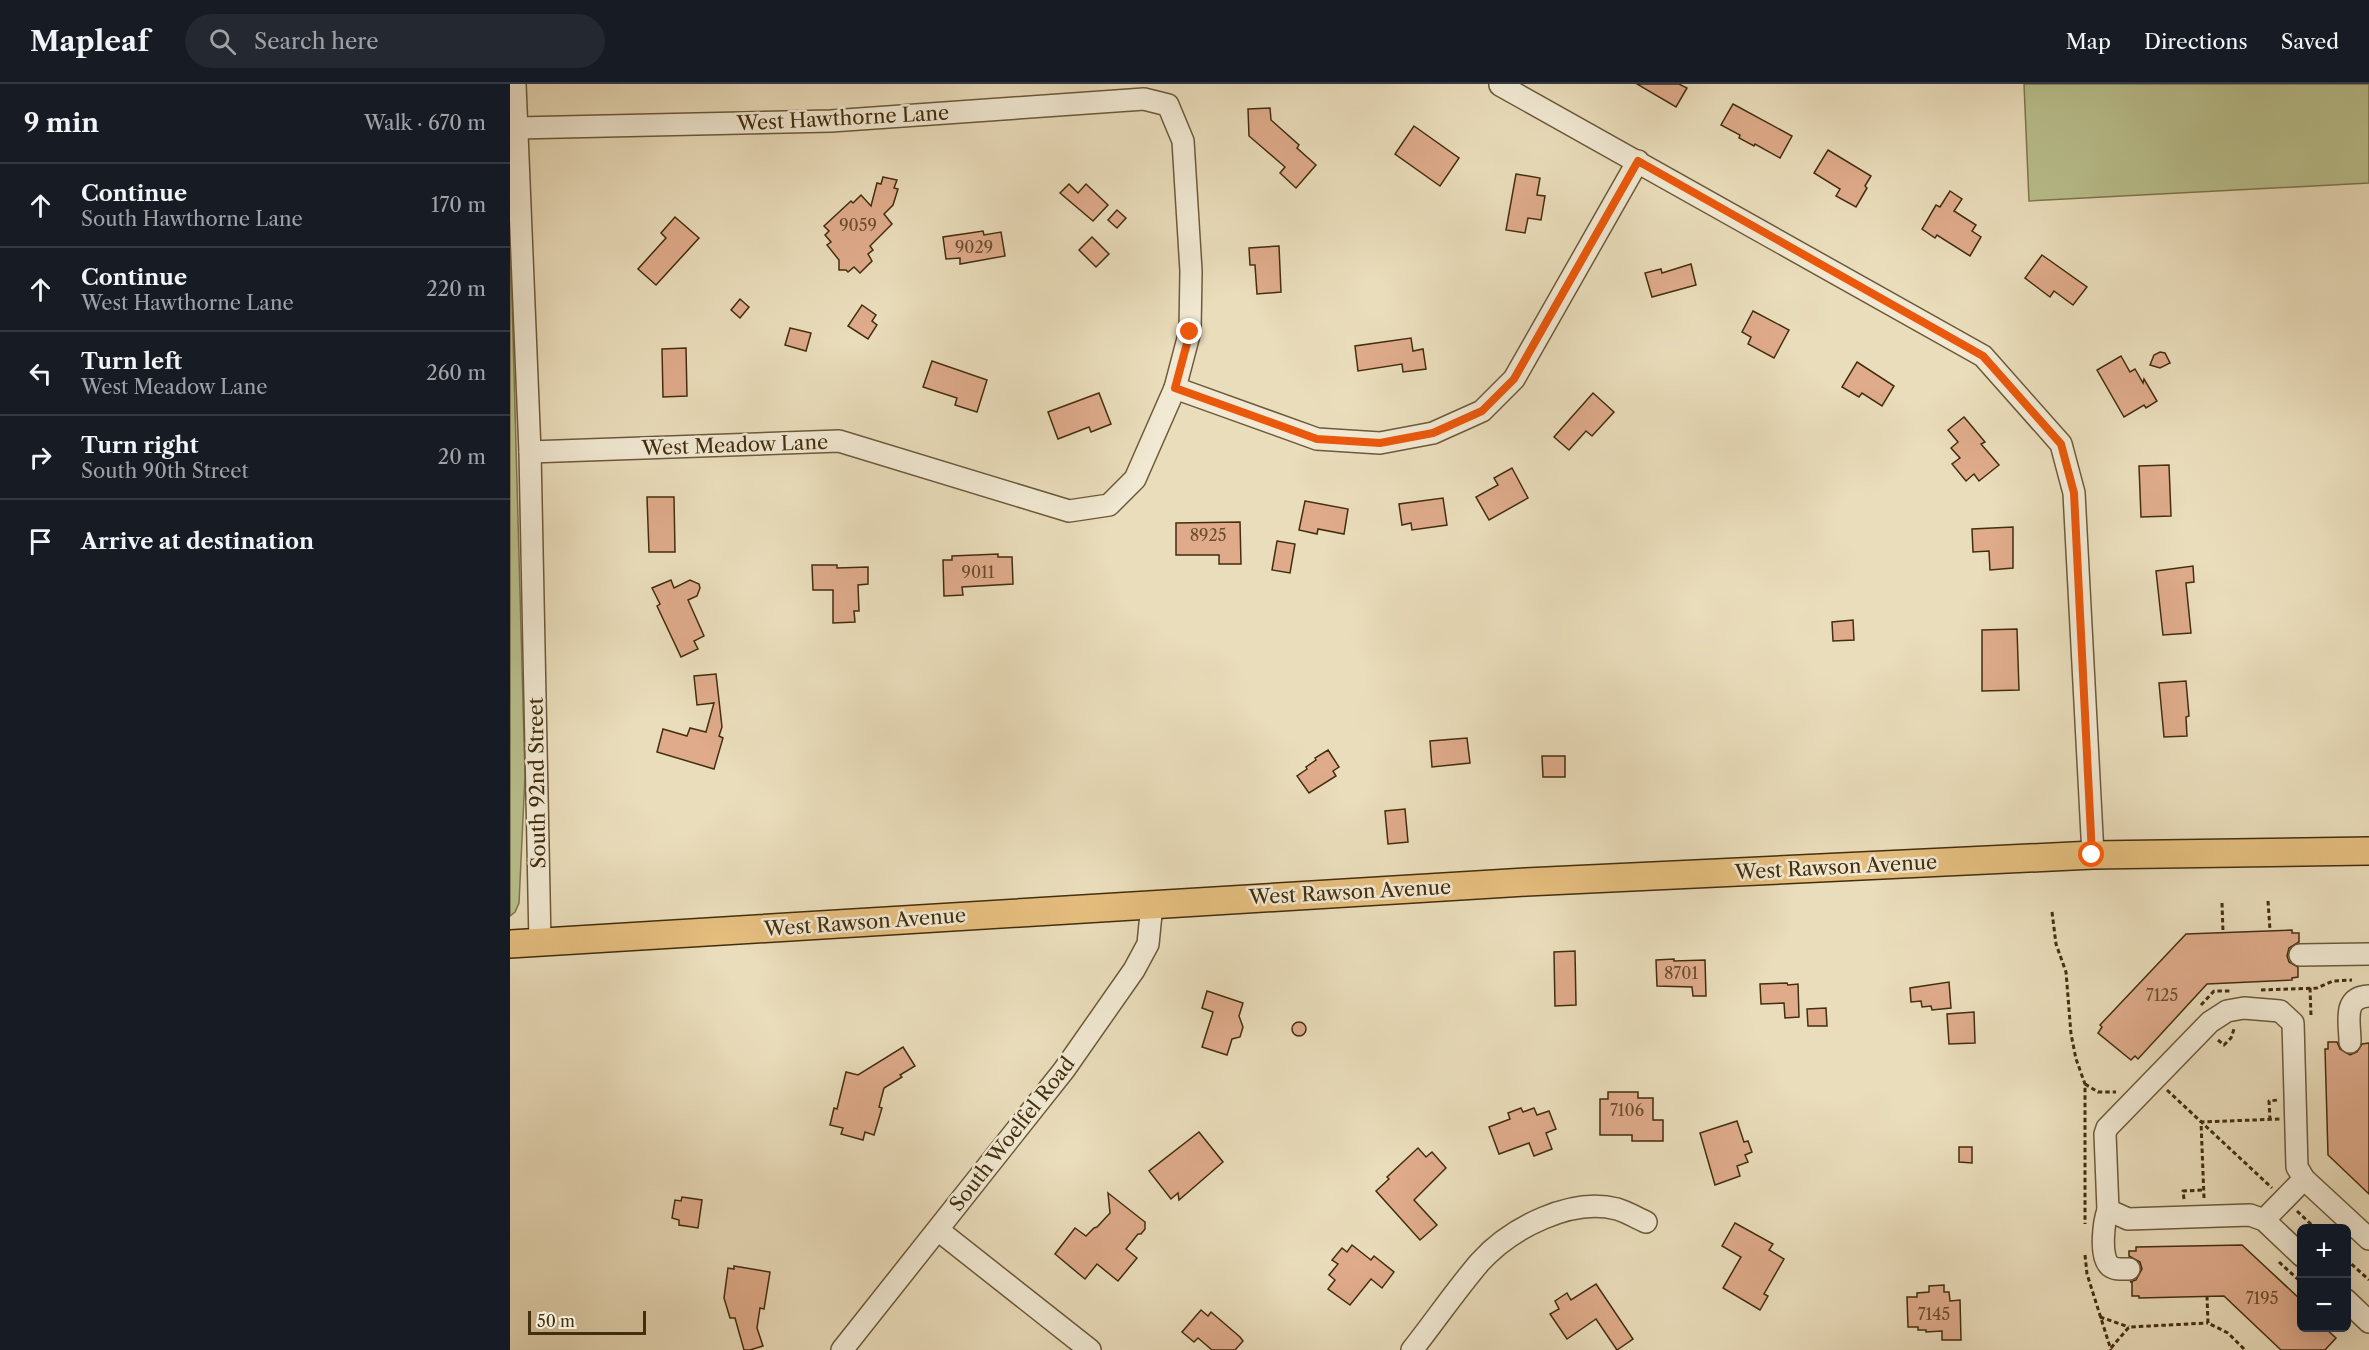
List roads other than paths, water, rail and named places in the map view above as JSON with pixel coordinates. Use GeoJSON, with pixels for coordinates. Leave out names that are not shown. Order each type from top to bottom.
{"type":"FeatureCollection","features":[{"type":"Feature","properties":{"kind":"main road","name":"West Rawson Avenue"},"geometry":{"type":"LineString","coordinates":[[2192,852],[2369,835]]}},
{"type":"Feature","properties":{"kind":"main road","name":"West Rawson Avenue"},"geometry":{"type":"LineString","coordinates":[[510,944],[1514,883],[2092,855],[2369,851]]}},
{"type":"Feature","properties":{"kind":"street","name":"South 92nd Street"},"geometry":{"type":"LineString","coordinates":[[515,84],[530,452],[540,943]]}},
{"type":"Feature","properties":{"kind":"street"},"geometry":{"type":"LineString","coordinates":[[1500,85],[1983,356],[2061,444],[2074,493],[2092,855]]}},
{"type":"Feature","properties":{"kind":"street","name":"West Hawthorne Lane"},"geometry":{"type":"LineString","coordinates":[[517,128],[831,122],[1144,99],[1168,105],[1183,141],[1191,271],[1190,332],[1175,388]]}},
{"type":"Feature","properties":{"kind":"street"},"geometry":{"type":"LineString","coordinates":[[1175,388],[1317,439],[1380,443],[1433,433],[1482,411],[1514,379],[1638,161]]}},
{"type":"Feature","properties":{"kind":"street","name":"West Meadow Lane"},"geometry":{"type":"LineString","coordinates":[[530,452],[839,441],[1069,512],[1109,505],[1135,479],[1175,388]]}},
{"type":"Feature","properties":{"kind":"street","name":"South Woelfel Road"},"geometry":{"type":"LineString","coordinates":[[842,1350],[1064,1070],[1134,970],[1148,944],[1152,904]]}},
{"type":"Feature","properties":{"kind":"street"},"geometry":{"type":"LineString","coordinates":[[2300,955],[2369,954]]}},
{"type":"Feature","properties":{"kind":"street"},"geometry":{"type":"LineString","coordinates":[[2350,1042],[2349,1008],[2360,996],[2369,996]]}},
{"type":"Feature","properties":{"kind":"street"},"geometry":{"type":"LineString","coordinates":[[2129,1269],[2117,1269],[2110,1266],[2105,1258],[2104,1222],[2108,1210],[2105,1134],[2108,1128],[2210,1022],[2227,1011],[2244,1008],[2280,1011],[2293,1023],[2297,1167],[2304,1179],[2369,1239]]}},
{"type":"Feature","properties":{"kind":"street"},"geometry":{"type":"LineString","coordinates":[[2264,1220],[2304,1179]]}},
{"type":"Feature","properties":{"kind":"street"},"geometry":{"type":"LineString","coordinates":[[1412,1350],[1481,1261],[1498,1246],[1541,1218],[1580,1206],[1616,1209],[1646,1222]]}},
{"type":"Feature","properties":{"kind":"street"},"geometry":{"type":"LineString","coordinates":[[2108,1210],[2128,1219],[2250,1215],[2264,1220],[2297,1252]]}},
{"type":"Feature","properties":{"kind":"street"},"geometry":{"type":"LineString","coordinates":[[938,1230],[1090,1350]]}},
{"type":"Feature","properties":{"kind":"street"},"geometry":{"type":"LineString","coordinates":[[2351,1305],[2369,1322]]}}]}
